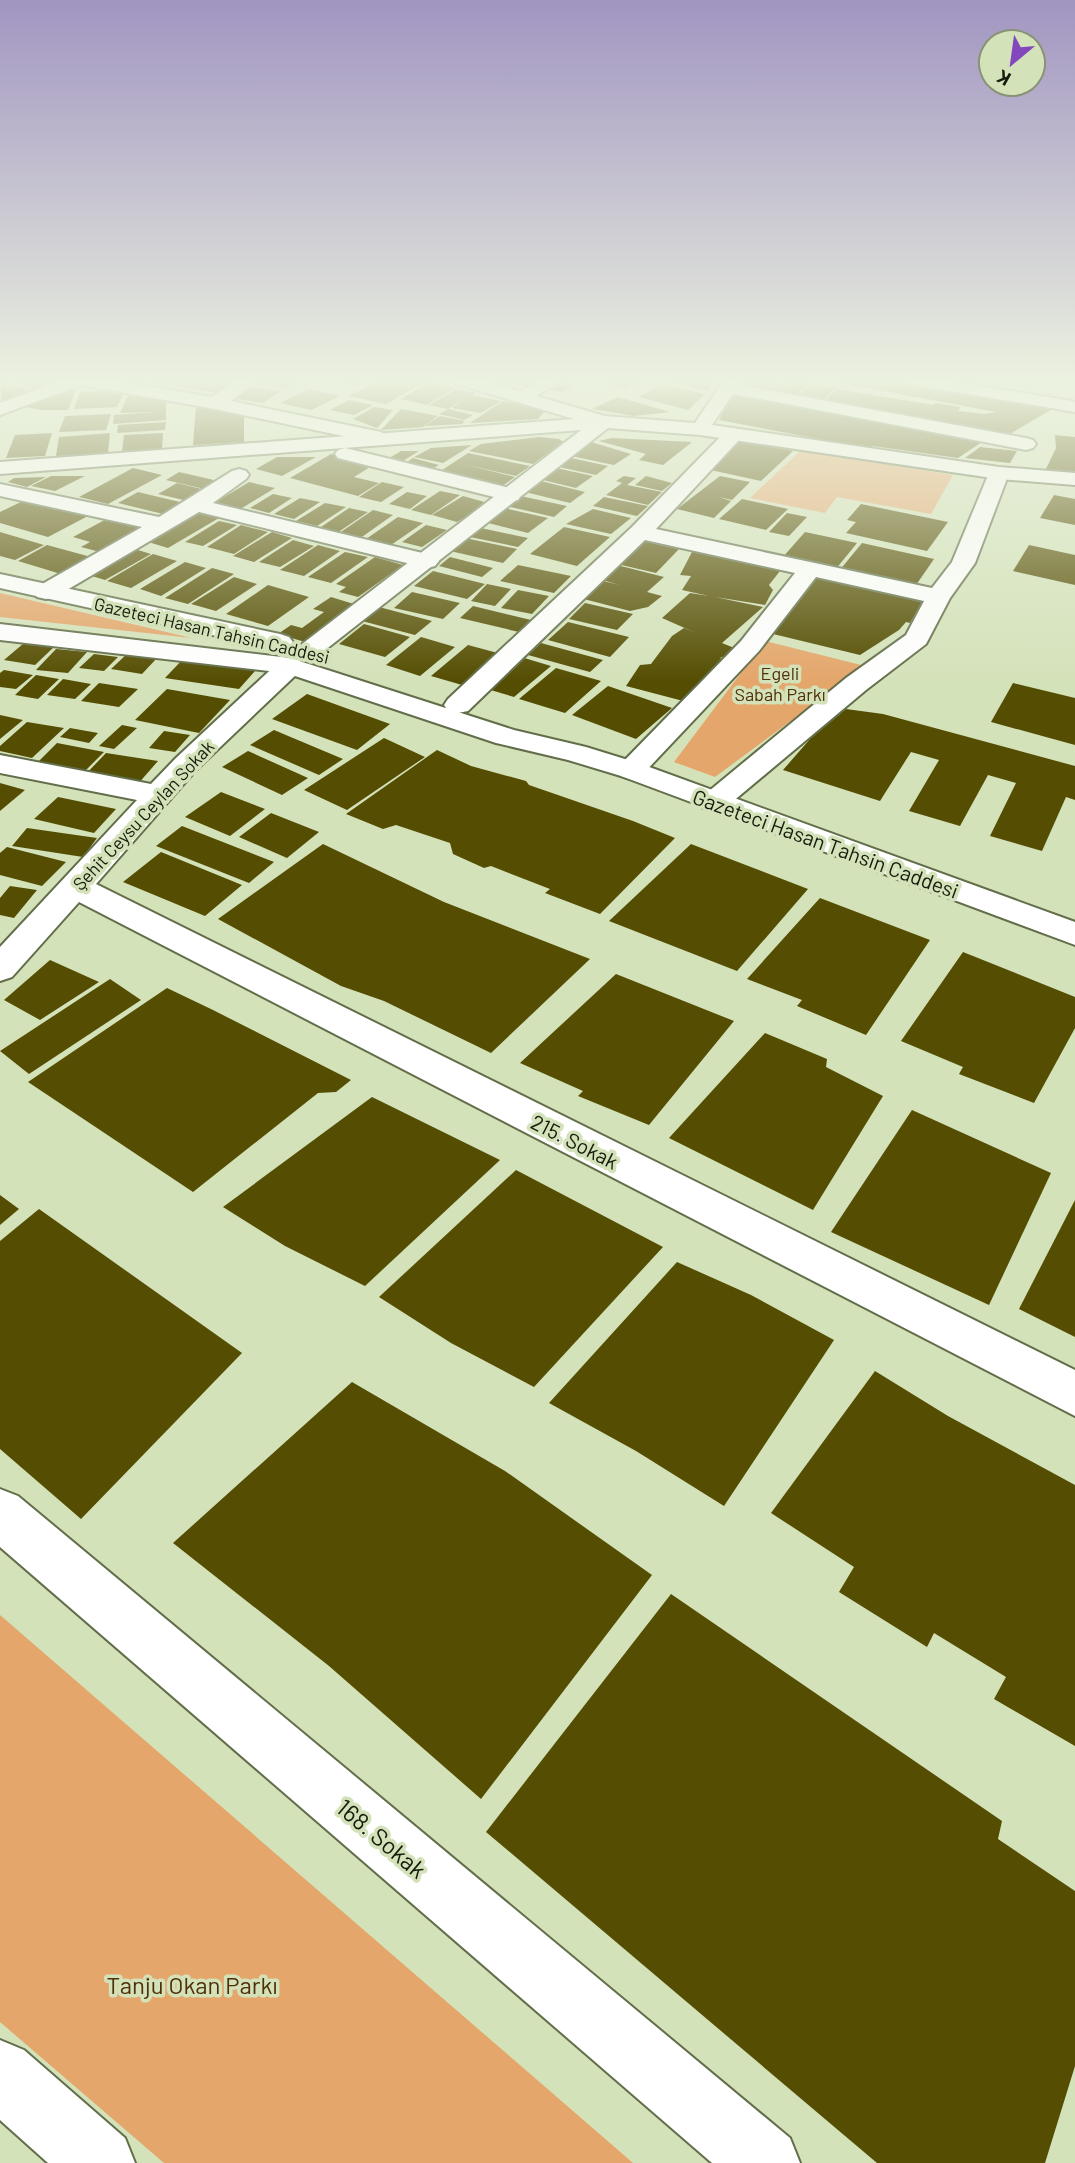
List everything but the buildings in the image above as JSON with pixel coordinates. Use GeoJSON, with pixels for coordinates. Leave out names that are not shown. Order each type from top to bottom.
{"type":"FeatureCollection","features":[{"type":"Feature","properties":{"kind":"street"},"geometry":{"type":"LineString","coordinates":[[46,592],[196,505],[232,480]]}},
{"type":"Feature","properties":{"kind":"street"},"geometry":{"type":"LineString","coordinates":[[449,480],[510,495]]}},
{"type":"Feature","properties":{"kind":"street","name":"Şehit Ceysu Ceylan Sokak"},"geometry":{"type":"LineString","coordinates":[[7,951],[75,887],[186,764],[301,657],[529,480]]}},
{"type":"Feature","properties":{"kind":"street"},"geometry":{"type":"LineString","coordinates":[[458,705],[640,532],[690,480]]}},
{"type":"Feature","properties":{"kind":"street"},"geometry":{"type":"LineString","coordinates":[[714,802],[856,684],[917,639],[938,597],[964,563],[1003,480]]}},
{"type":"Feature","properties":{"kind":"street"},"geometry":{"type":"LineString","coordinates":[[0,490],[161,524]]}},
{"type":"Feature","properties":{"kind":"street"},"geometry":{"type":"LineString","coordinates":[[196,505],[427,561]]}},
{"type":"Feature","properties":{"kind":"street"},"geometry":{"type":"LineString","coordinates":[[640,532],[938,597]]}},
{"type":"Feature","properties":{"kind":"street"},"geometry":{"type":"LineString","coordinates":[[631,771],[750,646],[809,570]]}},
{"type":"Feature","properties":{"kind":"street","name":"Gazeteci Hasan Tahsin Caddesi"},"geometry":{"type":"LineString","coordinates":[[0,580],[301,657],[520,724],[576,753]]}},
{"type":"Feature","properties":{"kind":"street","name":"Gazeteci Hasan Tahsin Caddesi"},"geometry":{"type":"LineString","coordinates":[[0,632],[301,657],[506,737],[576,753],[631,771],[1075,934]]}},
{"type":"Feature","properties":{"kind":"street"},"geometry":{"type":"LineString","coordinates":[[0,764],[160,795]]}},
{"type":"Feature","properties":{"kind":"street","name":"215. Sokak"},"geometry":{"type":"LineString","coordinates":[[75,887],[1075,1394]]}},
{"type":"Feature","properties":{"kind":"street","name":"168. Sokak"},"geometry":{"type":"LineString","coordinates":[[0,1514],[765,2163]]}},
{"type":"Feature","properties":{"kind":"street"},"geometry":{"type":"LineString","coordinates":[[0,2074],[73,2154]]}},
{"type":"Feature","properties":{"kind":"green space"},"geometry":{"type":"Polygon","coordinates":[[[769,480],[950,480],[931,514],[837,497],[825,513],[750,498],[769,480]]]}},
{"type":"Feature","properties":{"kind":"green space"},"geometry":{"type":"Polygon","coordinates":[[[0,593],[192,638],[0,617],[0,593]]]}},
{"type":"Feature","properties":{"kind":"green space","name":"Egeli Sabah Parkı"},"geometry":{"type":"Polygon","coordinates":[[[765,641],[865,666],[715,777],[674,762],[765,641]]]}},
{"type":"Feature","properties":{"kind":"green space","name":"Tanju Okan Parkı"},"geometry":{"type":"Polygon","coordinates":[[[0,1615],[633,2163],[164,2163],[0,2022],[0,1615]]]}}]}
